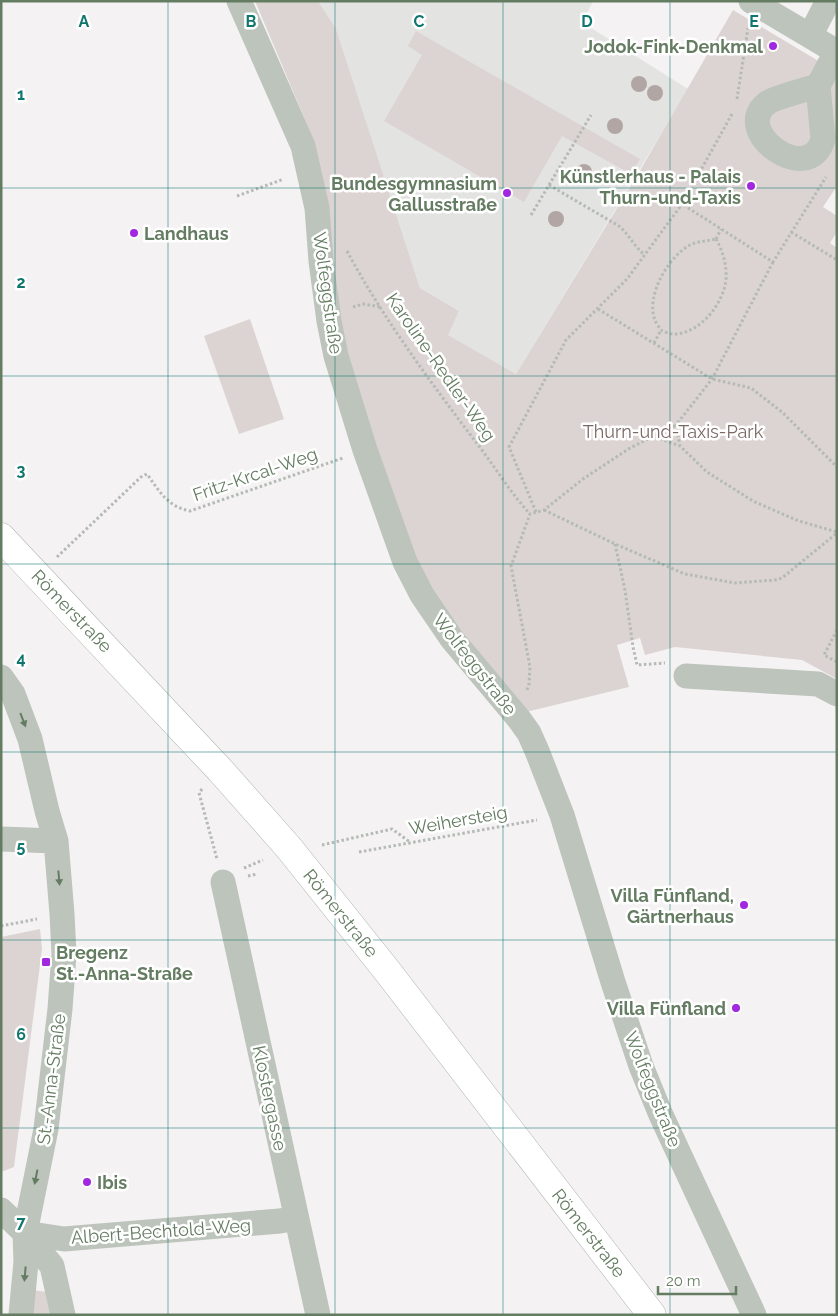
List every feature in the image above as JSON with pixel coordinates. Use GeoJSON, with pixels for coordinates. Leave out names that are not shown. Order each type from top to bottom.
{"type":"FeatureCollection","features":[{"type":"Feature","properties":{"kind":"main road","name":"Römerstraße"},"geometry":{"type":"LineString","coordinates":[[1,537],[207,756],[289,848],[388,972],[652,1315]]}},
{"type":"Feature","properties":{"kind":"street","name":"Wolfeggstraße"},"geometry":{"type":"LineString","coordinates":[[239,1],[303,146],[317,208],[321,261],[333,339],[345,389],[405,562],[422,595],[452,639],[529,733],[562,815],[641,1066],[661,1115],[754,1315]]}},
{"type":"Feature","properties":{"kind":"street"},"geometry":{"type":"LineString","coordinates":[[751,1],[836,52],[818,86]]}},
{"type":"Feature","properties":{"kind":"street"},"geometry":{"type":"LineString","coordinates":[[810,36],[828,1]]}},
{"type":"Feature","properties":{"kind":"street"},"geometry":{"type":"LineString","coordinates":[[686,676],[818,684],[837,694]]}},
{"type":"Feature","properties":{"kind":"street","name":"St.-Anna-Straße"},"geometry":{"type":"LineString","coordinates":[[1,677],[13,694],[30,739],[40,812],[56,842],[64,954],[60,1009],[46,1129],[25,1233],[26,1262],[21,1315]]}},
{"type":"Feature","properties":{"kind":"street"},"geometry":{"type":"LineString","coordinates":[[1,839],[56,842]]}},
{"type":"Feature","properties":{"kind":"street","name":"Klostergasse"},"geometry":{"type":"LineString","coordinates":[[223,882],[318,1315]]}},
{"type":"Feature","properties":{"kind":"street"},"geometry":{"type":"LineString","coordinates":[[1,1210],[25,1233],[52,1266],[63,1315]]}},
{"type":"Feature","properties":{"kind":"street","name":"Albert-Bechtold-Weg"},"geometry":{"type":"LineString","coordinates":[[25,1233],[64,1239],[280,1222],[296,1218]]}},
{"type":"Feature","properties":{"kind":"path"},"geometry":{"type":"LineString","coordinates":[[736,100],[751,1]]}},
{"type":"Feature","properties":{"kind":"path"},"geometry":{"type":"LineString","coordinates":[[536,512],[509,447],[566,340],[627,279],[645,255],[682,204],[735,109]]}},
{"type":"Feature","properties":{"kind":"path"},"geometry":{"type":"LineString","coordinates":[[531,215],[592,115]]}},
{"type":"Feature","properties":{"kind":"path"},"geometry":{"type":"LineString","coordinates":[[526,692],[529,684],[530,668],[511,566],[530,514],[544,510],[583,479],[630,448],[676,425],[712,379],[773,262],[830,172]]}},
{"type":"Feature","properties":{"kind":"path"},"geometry":{"type":"LineString","coordinates":[[237,196],[273,183]]}},
{"type":"Feature","properties":{"kind":"path"},"geometry":{"type":"LineString","coordinates":[[548,186],[619,226],[629,236],[637,250],[645,255]]}},
{"type":"Feature","properties":{"kind":"path"},"geometry":{"type":"LineString","coordinates":[[682,204],[773,262]]}},
{"type":"Feature","properties":{"kind":"path"},"geometry":{"type":"LineString","coordinates":[[716,240],[721,229]]}},
{"type":"Feature","properties":{"kind":"path"},"geometry":{"type":"LineString","coordinates":[[791,232],[837,260]]}},
{"type":"Feature","properties":{"kind":"path"},"geometry":{"type":"LineString","coordinates":[[716,240],[722,249],[726,281],[718,302],[704,322],[689,331],[674,335],[661,330],[654,319],[653,303],[657,287],[667,268],[674,258],[686,248],[693,244],[716,240]]}},
{"type":"Feature","properties":{"kind":"path","name":"Karoline-Redler-Weg"},"geometry":{"type":"LineString","coordinates":[[346,248],[413,358],[493,464],[512,495],[530,514]]}},
{"type":"Feature","properties":{"kind":"path"},"geometry":{"type":"LineString","coordinates":[[598,309],[712,379],[751,388],[782,412],[837,467]]}},
{"type":"Feature","properties":{"kind":"path"},"geometry":{"type":"LineString","coordinates":[[654,343],[661,330]]}},
{"type":"Feature","properties":{"kind":"path"},"geometry":{"type":"LineString","coordinates":[[676,425],[680,446]]}},
{"type":"Feature","properties":{"kind":"path"},"geometry":{"type":"LineString","coordinates":[[654,437],[680,446],[707,472],[753,501],[799,521],[837,532]]}},
{"type":"Feature","properties":{"kind":"path","name":"Fritz-Krcal-Weg"},"geometry":{"type":"LineString","coordinates":[[53,561],[141,477],[147,474],[159,492],[171,504],[190,511],[365,450]]}},
{"type":"Feature","properties":{"kind":"path"},"geometry":{"type":"LineString","coordinates":[[544,510],[615,544],[685,574],[735,583],[782,578],[837,532]]}},
{"type":"Feature","properties":{"kind":"path"},"geometry":{"type":"LineString","coordinates":[[615,544],[625,590],[637,665],[670,662],[686,676]]}},
{"type":"Feature","properties":{"kind":"path"},"geometry":{"type":"LineString","coordinates":[[837,630],[824,655],[837,662]]}},
{"type":"Feature","properties":{"kind":"path"},"geometry":{"type":"LineString","coordinates":[[204,784],[199,793],[223,882]]}},
{"type":"Feature","properties":{"kind":"path","name":"Weihersteig"},"geometry":{"type":"LineString","coordinates":[[359,852],[562,815]]}},
{"type":"Feature","properties":{"kind":"path"},"geometry":{"type":"LineString","coordinates":[[313,847],[392,829],[410,842]]}},
{"type":"Feature","properties":{"kind":"path"},"geometry":{"type":"LineString","coordinates":[[1,926],[62,914]]}},
{"type":"Feature","properties":{"kind":"shaded area","name":"Bundesgymnasium Gallusstraße"},"geometry":{"type":"Polygon","coordinates":[[[318,1],[593,1],[587,13],[591,28],[688,89],[516,374],[447,335],[459,311],[420,288],[336,30],[318,1]]]}},
{"type":"Feature","properties":{"kind":"green space","name":"Thurn-und-Taxis-Park"},"geometry":{"type":"Polygon","coordinates":[[[255,1],[318,1],[336,29],[420,288],[459,311],[448,335],[516,374],[642,167],[733,10],[837,72],[837,186],[823,207],[837,216],[837,232],[830,243],[837,248],[837,679],[802,660],[675,647],[645,655],[640,638],[617,645],[629,687],[522,713],[435,595],[417,565],[369,447],[340,324],[314,141],[255,1]]]}},
{"type":"Feature","properties":{"kind":"green space"},"geometry":{"type":"Polygon","coordinates":[[[416,31],[640,159],[631,174],[562,136],[524,202],[384,121],[422,55],[408,46],[416,31]]]}},
{"type":"Feature","properties":{"kind":"green space"},"geometry":{"type":"Polygon","coordinates":[[[250,319],[284,419],[239,434],[204,336],[250,319]]]}},
{"type":"Feature","properties":{"kind":"green space"},"geometry":{"type":"Polygon","coordinates":[[[40,929],[42,949],[14,1167],[1,1172],[1,937],[40,929]]]}},
{"type":"Feature","properties":{"kind":"green space"},"geometry":{"type":"Polygon","coordinates":[[[25,1289],[47,1292],[53,1315],[20,1315],[25,1289]]]}},
{"type":"Feature","properties":{"kind":"place","name":"Jodok-Fink-Denkmal"},"geometry":{"type":"Point","coordinates":[773,46]}},
{"type":"Feature","properties":{"kind":"place","name":"Künstlerhaus - Palais Thurn-und-Taxis"},"geometry":{"type":"Point","coordinates":[751,186]}},
{"type":"Feature","properties":{"kind":"place","name":"Bundesgymnasium Gallusstraße"},"geometry":{"type":"Point","coordinates":[507,193]}},
{"type":"Feature","properties":{"kind":"place","name":"Landhaus"},"geometry":{"type":"Point","coordinates":[134,233]}},
{"type":"Feature","properties":{"kind":"place","name":"Villa Fünfland, Gärtnerhaus"},"geometry":{"type":"Point","coordinates":[744,905]}},
{"type":"Feature","properties":{"kind":"place","name":"Bregenz St.-Anna-Straße"},"geometry":{"type":"Point","coordinates":[46,962]}},
{"type":"Feature","properties":{"kind":"place","name":"Villa Fünfland"},"geometry":{"type":"Point","coordinates":[736,1008]}},
{"type":"Feature","properties":{"kind":"place","name":"Ibis"},"geometry":{"type":"Point","coordinates":[87,1182]}}]}
